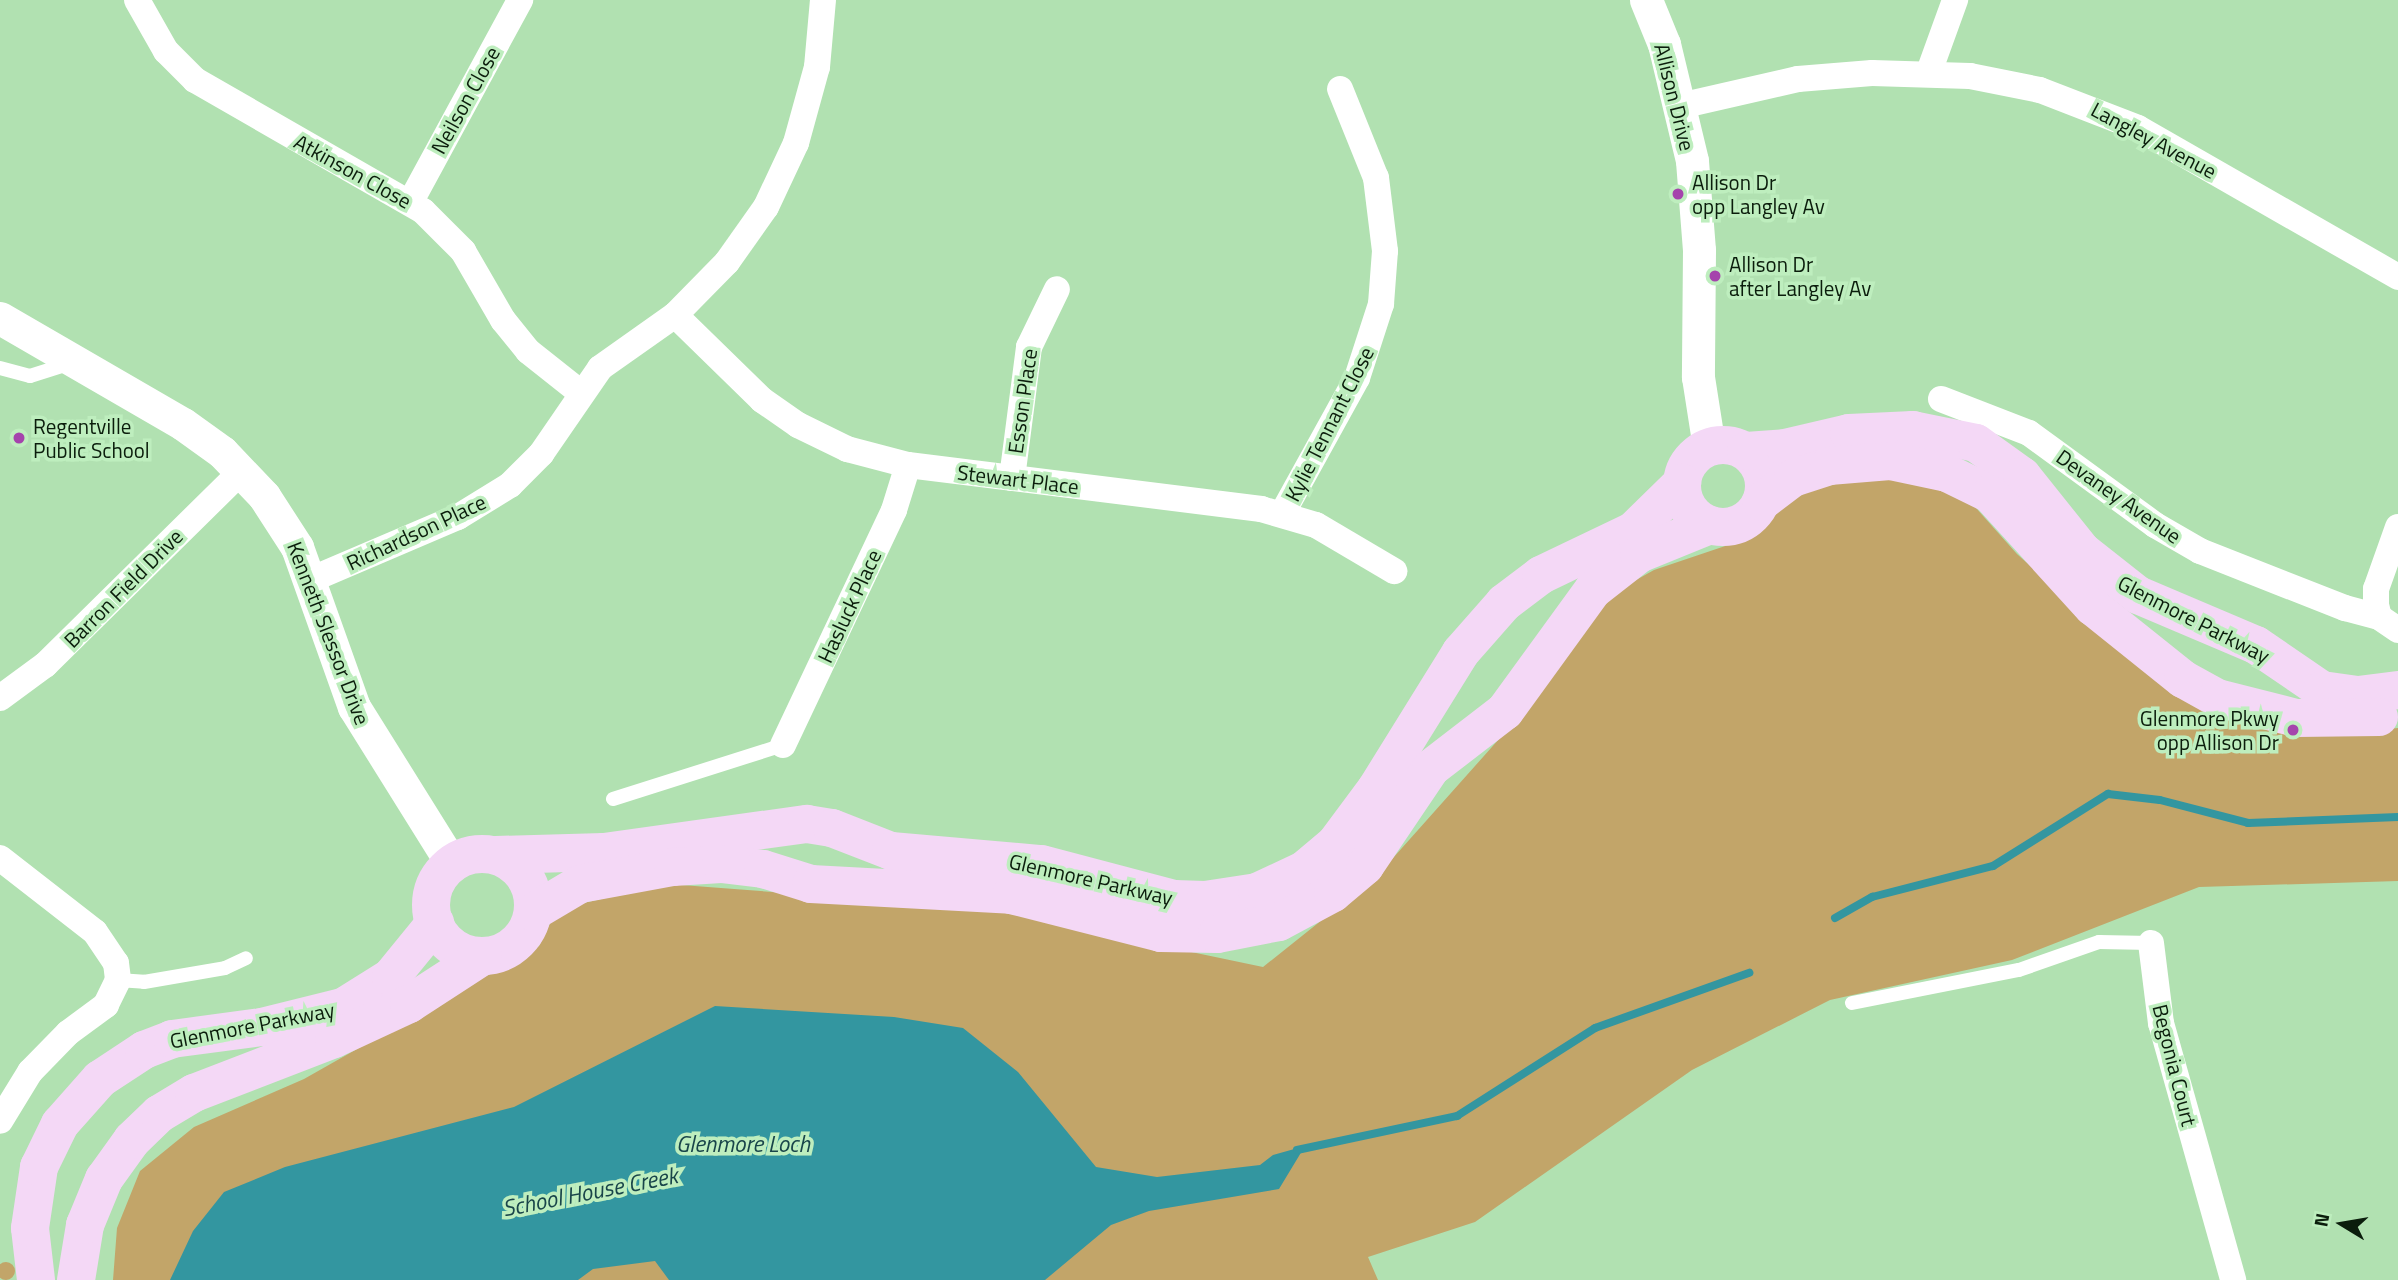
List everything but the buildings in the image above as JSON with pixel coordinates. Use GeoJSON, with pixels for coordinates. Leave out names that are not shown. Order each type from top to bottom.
{"type":"FeatureCollection","features":[{"type":"Feature","properties":{"kind":"main road","name":"Glenmore Parkway"},"geometry":{"type":"LineString","coordinates":[[1727,449],[1785,448],[1849,433],[1913,430],[1976,443],[2022,476],[2082,551],[2138,595],[2256,645],[2322,691],[2358,695],[2398,690]]}},
{"type":"Feature","properties":{"kind":"main road"},"geometry":{"type":"LineString","coordinates":[[1727,449],[1762,474],[1761,502],[1740,524],[1710,525],[1689,509],[1682,483],[1690,461],[1727,449]]}},
{"type":"Feature","properties":{"kind":"main road","name":"Glenmore Parkway"},"geometry":{"type":"LineString","coordinates":[[1761,502],[1793,478],[1829,466],[1890,461],[1947,472],[1990,494],[2066,580],[2141,650],[2217,698],[2295,718],[2340,720],[2398,714]]}},
{"type":"Feature","properties":{"kind":"main road","name":"Glenmore Parkway"},"geometry":{"type":"LineString","coordinates":[[496,855],[604,852],[807,824],[832,828],[891,850],[1041,864],[1174,898],[1205,900],[1257,892],[1296,875],[1335,844],[1376,789],[1461,652],[1504,603],[1541,575],[1633,531],[1682,483]]}},
{"type":"Feature","properties":{"kind":"main road","name":"Glenmore Parkway"},"geometry":{"type":"LineString","coordinates":[[533,912],[580,884],[673,867],[721,864],[763,869],[811,884],[1011,895],[1173,934],[1236,932],[1279,922],[1333,893],[1365,866],[1431,768],[1505,711],[1593,590],[1639,554],[1710,525]]}},
{"type":"Feature","properties":{"kind":"main road"},"geometry":{"type":"LineString","coordinates":[[478,854],[496,855],[512,863],[526,878],[533,912],[517,943],[500,953],[483,956],[450,944],[436,923],[432,897],[438,880],[452,864],[478,854]]}},
{"type":"Feature","properties":{"kind":"main road","name":"Glenmore Parkway"},"geometry":{"type":"LineString","coordinates":[[36,1280],[30,1228],[39,1167],[60,1124],[92,1086],[129,1058],[172,1039],[262,1027],[343,1007],[391,977],[436,923]]}},
{"type":"Feature","properties":{"kind":"main road","name":"Glenmore Parkway"},"geometry":{"type":"LineString","coordinates":[[76,1280],[85,1225],[104,1179],[131,1140],[159,1114],[194,1093],[334,1039],[409,1004],[483,956]]}},
{"type":"Feature","properties":{"kind":"street","name":"Atkinson Close"},"geometry":{"type":"LineString","coordinates":[[137,0],[166,51],[206,88],[411,201],[463,251],[503,320],[528,351],[581,393]]}},
{"type":"Feature","properties":{"kind":"street","name":"Neilson Close"},"geometry":{"type":"LineString","coordinates":[[411,201],[520,0]]}},
{"type":"Feature","properties":{"kind":"street","name":"Richardson Place"},"geometry":{"type":"LineString","coordinates":[[310,580],[458,517],[494,496],[541,454],[581,393],[610,360],[676,315],[747,236],[785,169],[812,91],[823,0]]}},
{"type":"Feature","properties":{"kind":"street","name":"Allison Drive"},"geometry":{"type":"LineString","coordinates":[[1646,0],[1680,106],[1697,206],[1698,377],[1727,449]]}},
{"type":"Feature","properties":{"kind":"street"},"geometry":{"type":"LineString","coordinates":[[1929,72],[1955,0]]}},
{"type":"Feature","properties":{"kind":"street","name":"Langley Avenue"},"geometry":{"type":"LineString","coordinates":[[1680,106],[1820,76],[1929,72],[2027,87],[2100,110],[2398,277]]}},
{"type":"Feature","properties":{"kind":"street","name":"Kylie Tennant Close"},"geometry":{"type":"LineString","coordinates":[[1282,514],[1357,378],[1381,304],[1385,251],[1376,178],[1340,89]]}},
{"type":"Feature","properties":{"kind":"street","name":"Esson Place"},"geometry":{"type":"LineString","coordinates":[[1012,478],[1029,347],[1056,289]]}},
{"type":"Feature","properties":{"kind":"street","name":"Stewart Place"},"geometry":{"type":"LineString","coordinates":[[676,315],[744,384],[798,425],[847,449],[908,465],[1282,514],[1329,531],[1394,571]]}},
{"type":"Feature","properties":{"kind":"street","name":"Kenneth Slessor Drive"},"geometry":{"type":"LineString","coordinates":[[0,318],[183,424],[242,471],[283,522],[310,580],[354,707],[452,864]]}},
{"type":"Feature","properties":{"kind":"street","name":"Devaney Avenue"},"geometry":{"type":"LineString","coordinates":[[1941,399],[2029,433],[2155,526],[2200,551],[2389,624]]}},
{"type":"Feature","properties":{"kind":"street","name":"Hasluck Place"},"geometry":{"type":"LineString","coordinates":[[783,744],[894,510],[908,465]]}},
{"type":"Feature","properties":{"kind":"street","name":"Barron Field Drive"},"geometry":{"type":"LineString","coordinates":[[0,698],[45,665],[242,471]]}},
{"type":"Feature","properties":{"kind":"street","name":"Devaney Avenue"},"geometry":{"type":"LineString","coordinates":[[2389,624],[2376,589],[2398,527]]}},
{"type":"Feature","properties":{"kind":"street"},"geometry":{"type":"LineString","coordinates":[[0,858],[95,932],[116,963],[118,981],[112,999],[55,1044],[30,1072],[0,1121]]}},
{"type":"Feature","properties":{"kind":"street","name":"Begonia Court"},"geometry":{"type":"LineString","coordinates":[[2151,943],[2161,1023],[2233,1280]]}},
{"type":"Feature","properties":{"kind":"lane"},"geometry":{"type":"LineString","coordinates":[[0,368],[30,376],[72,362]]}},
{"type":"Feature","properties":{"kind":"lane"},"geometry":{"type":"LineString","coordinates":[[613,799],[783,744]]}},
{"type":"Feature","properties":{"kind":"lane","name":"Begonia Court"},"geometry":{"type":"LineString","coordinates":[[1852,1003],[2019,970],[2099,942],[2151,943]]}},
{"type":"Feature","properties":{"kind":"lane"},"geometry":{"type":"LineString","coordinates":[[118,981],[144,982],[211,970],[246,958]]}},
{"type":"Feature","properties":{"kind":"shaded area"},"geometry":{"type":"Polygon","coordinates":[[[1900,478],[1968,499],[2017,554],[2164,686],[2321,736],[2398,728],[2398,881],[2199,887],[2012,960],[1830,1000],[1692,1070],[1475,1222],[1368,1257],[1378,1280],[113,1280],[117,1228],[140,1171],[194,1127],[304,1079],[539,946],[557,909],[668,884],[982,908],[1263,967],[1377,876],[1524,711],[1602,599],[1654,570],[1743,540],[1795,495],[1835,484],[1900,478]]]}},
{"type":"Feature","properties":{"kind":"shaded area"},"geometry":{"type":"Polygon","coordinates":[[[6,1262],[12,1265],[15,1271],[12,1277],[6,1280],[0,1277],[-3,1271],[0,1265],[6,1262]]]}},
{"type":"Feature","properties":{"kind":"water","name":"Glenmore Loch"},"geometry":{"type":"Polygon","coordinates":[[[715,1006],[894,1017],[963,1028],[1018,1072],[1096,1167],[1157,1177],[1260,1165],[1273,1155],[1305,1146],[1279,1189],[1149,1211],[1111,1225],[1045,1280],[669,1280],[655,1261],[593,1269],[578,1280],[170,1280],[193,1231],[224,1192],[285,1167],[514,1107],[715,1006]]]}},
{"type":"Feature","properties":{"kind":"waterway","name":"School House Creek"},"geometry":{"type":"LineString","coordinates":[[1835,918],[1872,897],[1993,866],[2108,794],[2160,800],[2248,823],[2398,817]]}},
{"type":"Feature","properties":{"kind":"waterway","name":"School House Creek"},"geometry":{"type":"LineString","coordinates":[[1297,1150],[1457,1116],[1595,1028],[1749,973]]}},
{"type":"Feature","properties":{"kind":"place","name":"Allison Dr opp Langley Av"},"geometry":{"type":"Point","coordinates":[1678,194]}},
{"type":"Feature","properties":{"kind":"place","name":"Allison Dr after Langley Av"},"geometry":{"type":"Point","coordinates":[1715,276]}},
{"type":"Feature","properties":{"kind":"place","name":"Regentville Public School"},"geometry":{"type":"Point","coordinates":[19,438]}},
{"type":"Feature","properties":{"kind":"place","name":"Glenmore Pkwy opp Allison Dr"},"geometry":{"type":"Point","coordinates":[2293,730]}}]}
